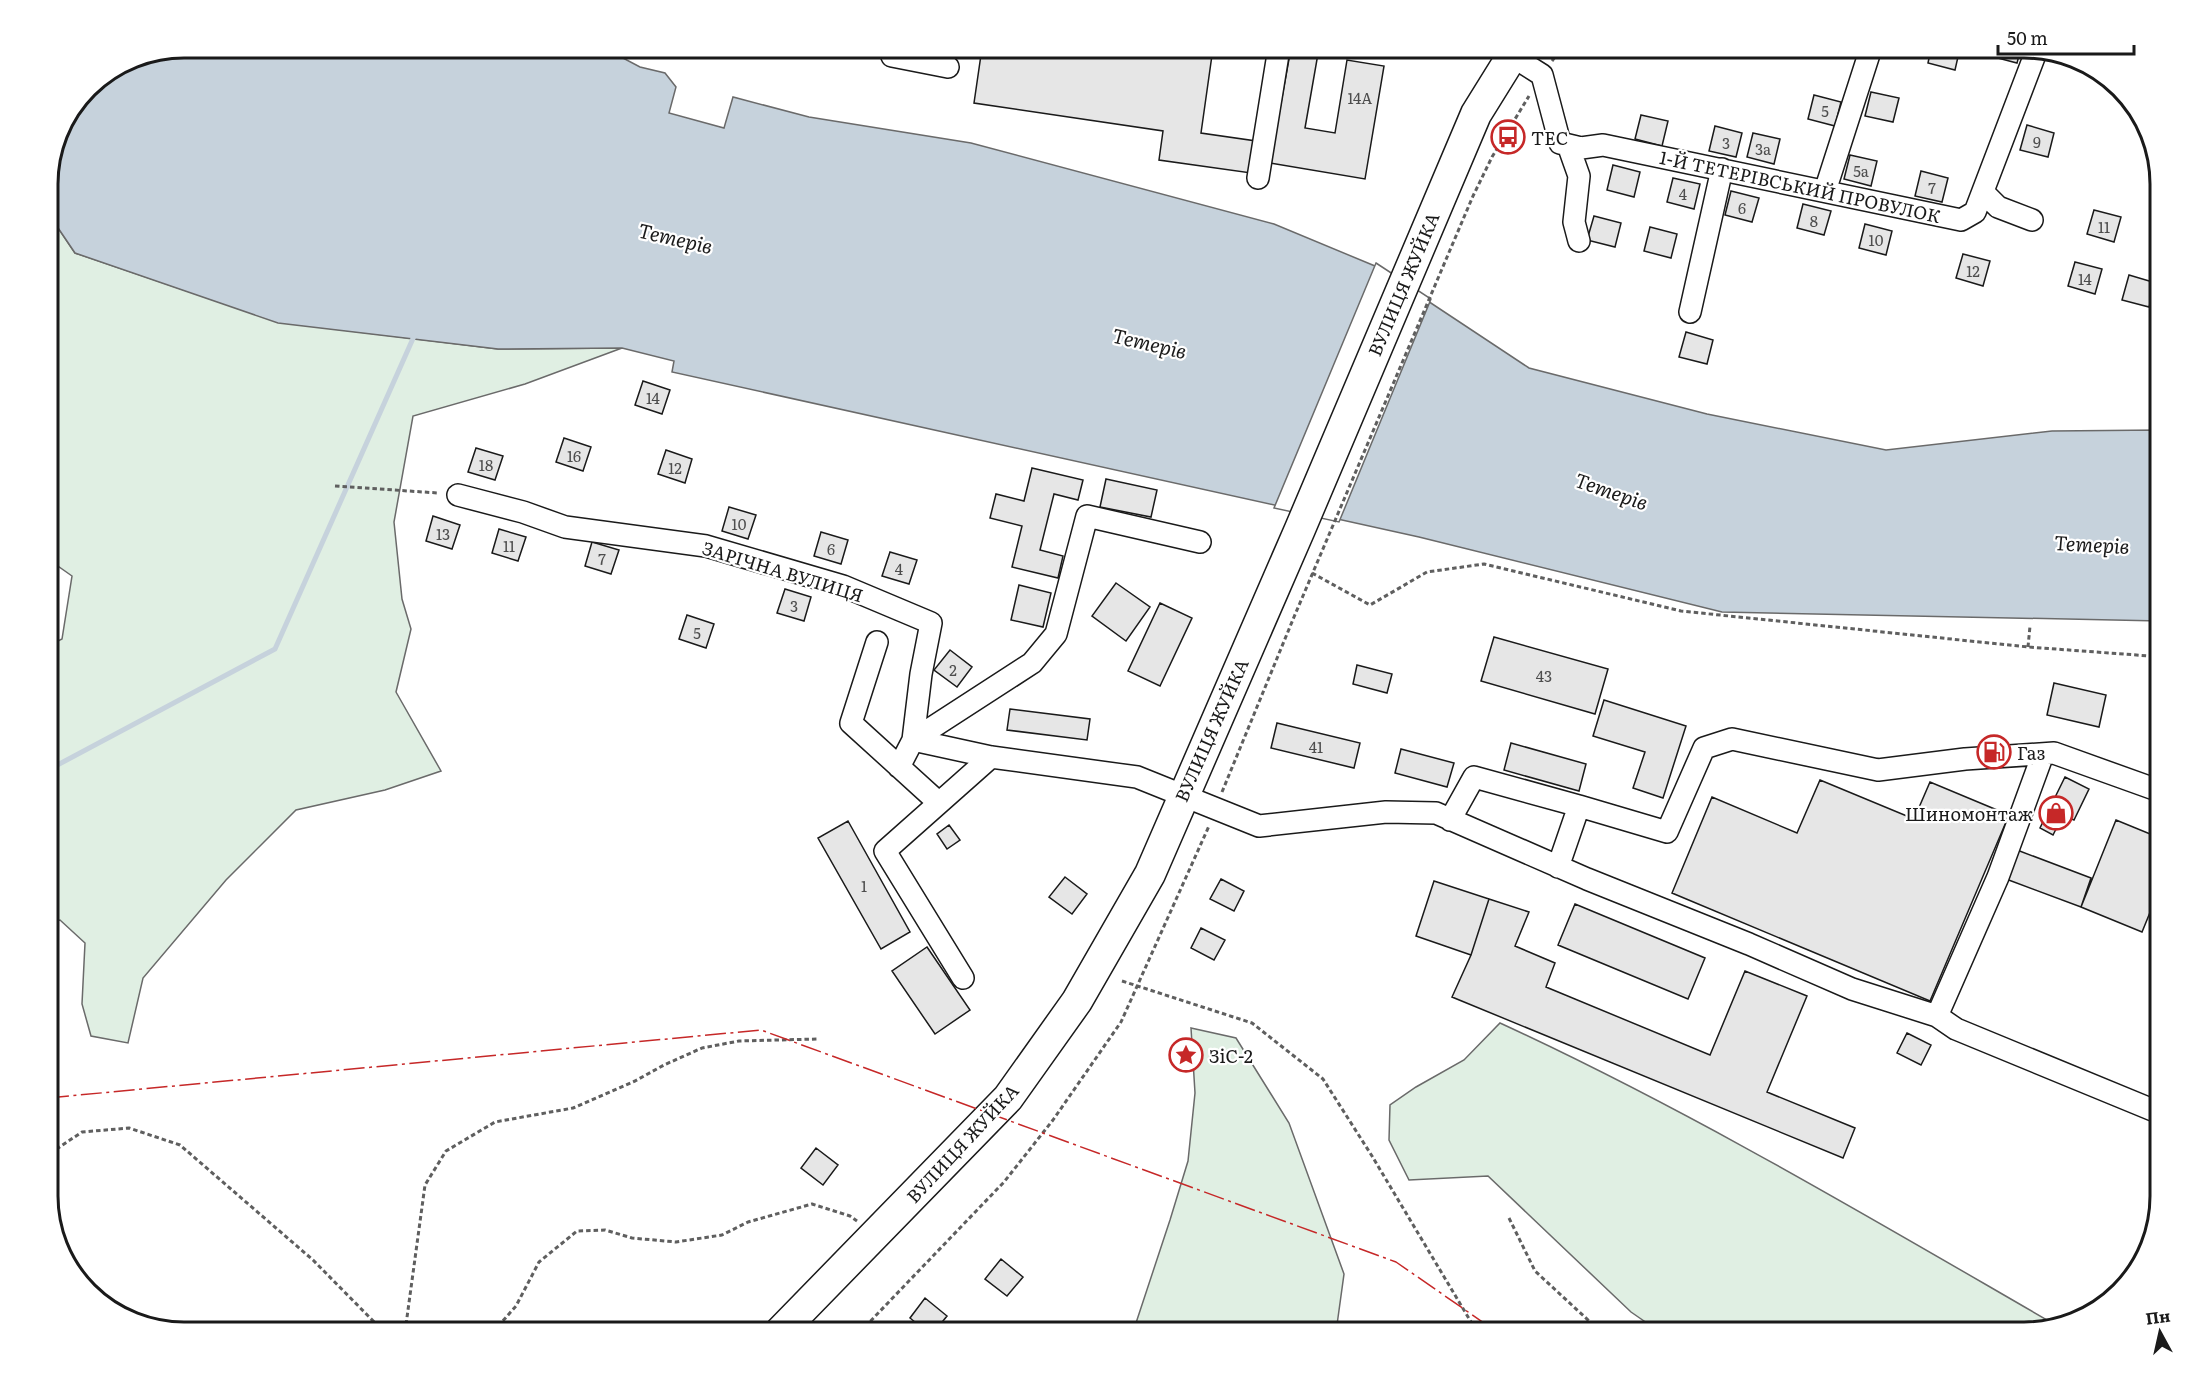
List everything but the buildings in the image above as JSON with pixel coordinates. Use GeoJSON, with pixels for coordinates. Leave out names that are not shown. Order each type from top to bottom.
{"type":"FeatureCollection","features":[{"type":"Feature","properties":{"kind":"highway","name":"ВУЛИЦЯ ЖУЙКА"},"geometry":{"type":"LineString","coordinates":[[790,1322],[1008,1098],[1077,1001],[1150,874],[1300,529],[1476,114],[1510,58]]}},
{"type":"Feature","properties":{"kind":"street"},"geometry":{"type":"LineString","coordinates":[[902,58],[948,67]]}},
{"type":"Feature","properties":{"kind":"street"},"geometry":{"type":"LineString","coordinates":[[1258,178],[1277,58]]}},
{"type":"Feature","properties":{"kind":"street"},"geometry":{"type":"LineString","coordinates":[[1521,58],[1542,75],[1560,144],[1568,145],[1580,176],[1574,222],[1579,241]]}},
{"type":"Feature","properties":{"kind":"street"},"geometry":{"type":"LineString","coordinates":[[1825,191],[1868,58]]}},
{"type":"Feature","properties":{"kind":"street","name":"1-Й ТЕТЕРІВСЬКИЙ ПРОВУЛОК"},"geometry":{"type":"LineString","coordinates":[[1568,145],[1581,148],[1603,145],[1961,220],[1976,212],[2033,59]]}},
{"type":"Feature","properties":{"kind":"street"},"geometry":{"type":"LineString","coordinates":[[1690,312],[1722,169]]}},
{"type":"Feature","properties":{"kind":"street"},"geometry":{"type":"LineString","coordinates":[[1984,193],[1998,207],[2032,220]]}},
{"type":"Feature","properties":{"kind":"street","name":"ЗАРІЧНА ВУЛИЦЯ"},"geometry":{"type":"LineString","coordinates":[[458,495],[523,512],[565,527],[706,546],[843,586],[931,623],[921,674],[913,740]]}},
{"type":"Feature","properties":{"kind":"street"},"geometry":{"type":"LineString","coordinates":[[899,767],[913,740],[1032,663],[1056,634],[1087,516],[1200,542]]}},
{"type":"Feature","properties":{"kind":"street"},"geometry":{"type":"LineString","coordinates":[[877,642],[851,723],[939,803]]}},
{"type":"Feature","properties":{"kind":"street"},"geometry":{"type":"LineString","coordinates":[[1450,820],[1474,777],[1667,832],[1704,748],[1732,739],[1878,770],[1965,759],[2054,753],[2150,787]]}},
{"type":"Feature","properties":{"kind":"street"},"geometry":{"type":"LineString","coordinates":[[913,740],[991,757],[1137,777],[1259,826],[1386,812],[1436,813],[1558,867],[1749,944],[1852,989],[1937,1016],[1956,1029],[2150,1109]]}},
{"type":"Feature","properties":{"kind":"street"},"geometry":{"type":"LineString","coordinates":[[1937,1016],[1998,877],[2043,754]]}},
{"type":"Feature","properties":{"kind":"street"},"geometry":{"type":"LineString","coordinates":[[963,978],[885,851],[991,757]]}},
{"type":"Feature","properties":{"kind":"street"},"geometry":{"type":"LineString","coordinates":[[1558,867],[1579,806]]}},
{"type":"Feature","properties":{"kind":"path"},"geometry":{"type":"LineString","coordinates":[[1294,617],[1473,196],[1507,129],[1555,58]]}},
{"type":"Feature","properties":{"kind":"path"},"geometry":{"type":"LineString","coordinates":[[334,486],[458,495]]}},
{"type":"Feature","properties":{"kind":"path"},"geometry":{"type":"LineString","coordinates":[[1312,573],[1370,605],[1427,572],[1485,564],[1681,611],[2028,647],[2149,656]]}},
{"type":"Feature","properties":{"kind":"path"},"geometry":{"type":"LineString","coordinates":[[2028,647],[2030,626]]}},
{"type":"Feature","properties":{"kind":"path"},"geometry":{"type":"LineString","coordinates":[[1122,981],[1252,1023],[1323,1079],[1471,1322]]}},
{"type":"Feature","properties":{"kind":"path"},"geometry":{"type":"LineString","coordinates":[[406,1322],[425,1185],[446,1151],[495,1122],[573,1108],[702,1048],[739,1041],[818,1039]]}},
{"type":"Feature","properties":{"kind":"path"},"geometry":{"type":"LineString","coordinates":[[59,1147],[82,1132],[129,1128],[180,1145],[313,1260],[374,1322]]}},
{"type":"Feature","properties":{"kind":"path"},"geometry":{"type":"LineString","coordinates":[[502,1322],[516,1306],[539,1262],[577,1231],[605,1230],[632,1238],[676,1242],[722,1235],[748,1222],[812,1204],[850,1216],[874,1236]]}},
{"type":"Feature","properties":{"kind":"path"},"geometry":{"type":"LineString","coordinates":[[1509,1218],[1534,1271],[1589,1322]]}},
{"type":"Feature","properties":{"kind":"green space"},"geometry":{"type":"Polygon","coordinates":[[[59,229],[75,253],[278,322],[498,349],[622,348],[525,384],[413,416],[394,522],[402,599],[411,629],[396,692],[441,771],[385,790],[296,810],[226,880],[143,978],[128,1043],[91,1036],[82,1004],[85,943],[59,920],[59,640],[62,639],[72,576],[59,567],[59,229]]]}},
{"type":"Feature","properties":{"kind":"green space"},"geometry":{"type":"Polygon","coordinates":[[[1500,1023],[1642,1092],[1711,1129],[2045,1319],[2023,1322],[1646,1322],[1631,1312],[1488,1176],[1409,1180],[1389,1140],[1390,1105],[1416,1087],[1464,1060],[1500,1023]]]}},
{"type":"Feature","properties":{"kind":"green space"},"geometry":{"type":"Polygon","coordinates":[[[1191,1028],[1236,1038],[1289,1123],[1344,1274],[1337,1322],[1136,1322],[1188,1161],[1195,1093],[1191,1028]]]}},
{"type":"Feature","properties":{"kind":"water","name":"Тетерів"},"geometry":{"type":"Polygon","coordinates":[[[185,58],[623,58],[640,67],[665,73],[676,87],[669,113],[724,128],[733,97],[809,117],[971,143],[1274,224],[1375,266],[1529,368],[1707,414],[1886,450],[2052,431],[2149,430],[2149,621],[1722,612],[1419,537],[672,372],[674,361],[622,348],[498,349],[278,323],[75,253],[59,229],[59,177],[68,136],[95,95],[136,68],[160,61],[185,58]]]}},
{"type":"Feature","properties":{"kind":"pier"},"geometry":{"type":"Polygon","coordinates":[[[1376,263],[1431,299],[1339,522],[1274,508],[1376,263]]]}},
{"type":"Feature","properties":{"kind":"waterway"},"geometry":{"type":"LineString","coordinates":[[59,764],[275,649],[415,334]]}},
{"type":"Feature","properties":{"kind":"power"},"geometry":{"type":"LineString","coordinates":[[59,1097],[761,1030],[1396,1262],[1483,1322]]}},
{"type":"Feature","properties":{"kind":"place","name":"ТЕС"},"geometry":{"type":"Point","coordinates":[1508,137]}},
{"type":"Feature","properties":{"kind":"place","name":"Газ"},"geometry":{"type":"Point","coordinates":[1994,752]}},
{"type":"Feature","properties":{"kind":"place","name":"Шиномонтаж"},"geometry":{"type":"Point","coordinates":[2056,813]}},
{"type":"Feature","properties":{"kind":"place","name":"ЗіС-2"},"geometry":{"type":"Point","coordinates":[1186,1055]}}]}
